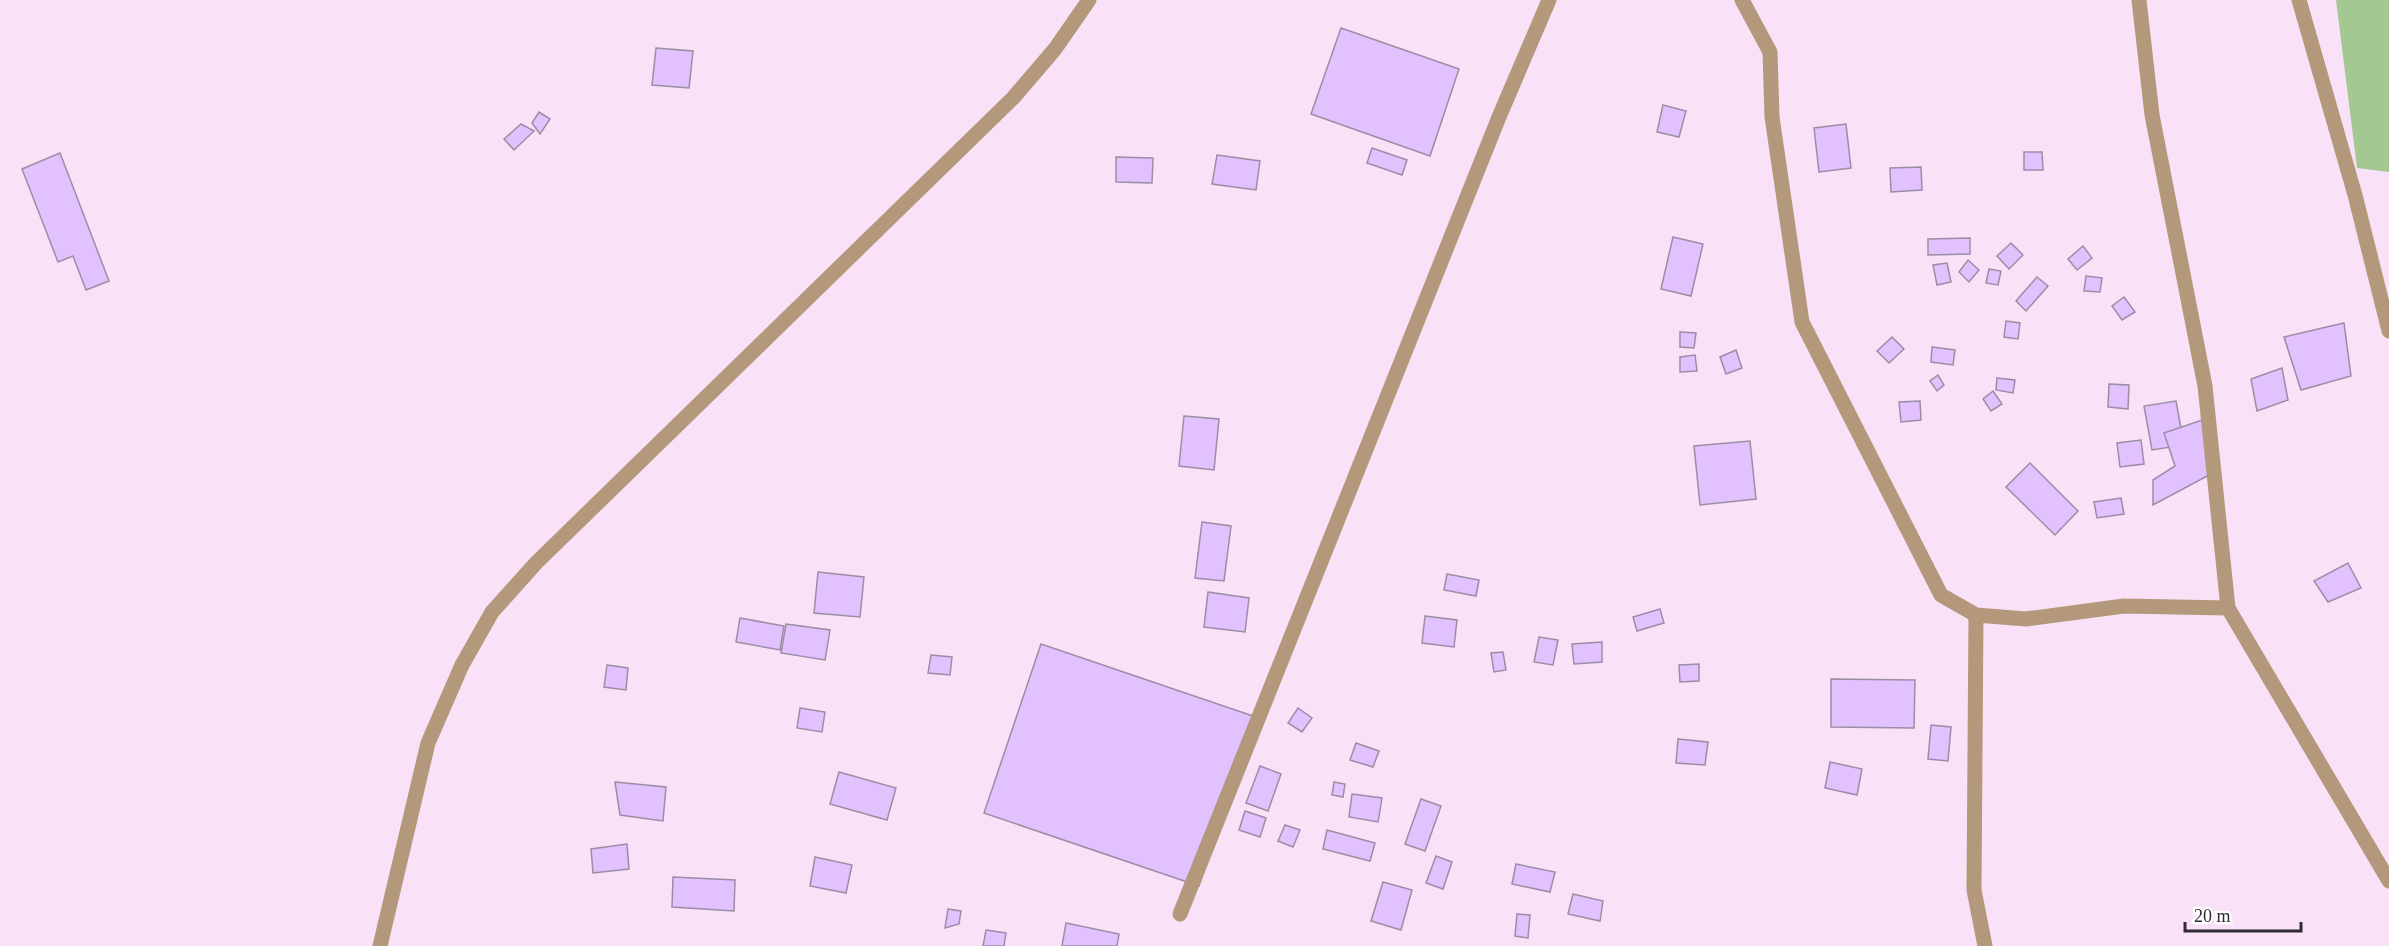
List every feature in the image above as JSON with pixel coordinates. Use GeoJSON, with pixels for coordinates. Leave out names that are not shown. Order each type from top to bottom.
{"type":"FeatureCollection","features":[{"type":"Feature","properties":{"kind":"street"},"geometry":{"type":"LineString","coordinates":[[380,946],[428,743],[462,665],[492,612],[536,563],[1013,98],[1055,49],[1089,0]]}},
{"type":"Feature","properties":{"kind":"street"},"geometry":{"type":"LineString","coordinates":[[1180,914],[1494,128],[1549,0]]}},
{"type":"Feature","properties":{"kind":"street"},"geometry":{"type":"LineString","coordinates":[[1742,0],[1770,52],[1772,117],[1802,322],[1941,595],[1976,615],[2026,619],[2124,606],[2228,608]]}},
{"type":"Feature","properties":{"kind":"street"},"geometry":{"type":"LineString","coordinates":[[2139,0],[2152,115],[2205,386],[2228,608],[2389,881]]}},
{"type":"Feature","properties":{"kind":"street"},"geometry":{"type":"LineString","coordinates":[[2299,0],[2355,195],[2389,331]]}},
{"type":"Feature","properties":{"kind":"street"},"geometry":{"type":"LineString","coordinates":[[1976,615],[1974,890],[1985,946]]}},
{"type":"Feature","properties":{"kind":"green space"},"geometry":{"type":"Polygon","coordinates":[[[2336,0],[2389,0],[2389,172],[2357,168],[2336,0]]]}},
{"type":"Feature","properties":{"kind":"building"},"geometry":{"type":"Polygon","coordinates":[[[1341,28],[1459,69],[1430,156],[1311,114],[1341,28]]]}},
{"type":"Feature","properties":{"kind":"building"},"geometry":{"type":"Polygon","coordinates":[[[656,48],[693,51],[689,88],[652,85],[656,48]]]}},
{"type":"Feature","properties":{"kind":"building"},"geometry":{"type":"Polygon","coordinates":[[[1663,105],[1686,111],[1679,137],[1657,132],[1663,105]]]}},
{"type":"Feature","properties":{"kind":"building"},"geometry":{"type":"Polygon","coordinates":[[[539,112],[550,119],[540,134],[532,123],[539,112]]]}},
{"type":"Feature","properties":{"kind":"building"},"geometry":{"type":"Polygon","coordinates":[[[521,124],[534,131],[514,150],[504,139],[521,124]]]}},
{"type":"Feature","properties":{"kind":"building"},"geometry":{"type":"Polygon","coordinates":[[[1846,124],[1851,168],[1819,172],[1814,128],[1846,124]]]}},
{"type":"Feature","properties":{"kind":"building"},"geometry":{"type":"Polygon","coordinates":[[[1372,148],[1407,160],[1402,175],[1367,163],[1372,148]]]}},
{"type":"Feature","properties":{"kind":"building"},"geometry":{"type":"Polygon","coordinates":[[[2024,152],[2042,152],[2043,170],[2024,170],[2024,152]]]}},
{"type":"Feature","properties":{"kind":"building"},"geometry":{"type":"Polygon","coordinates":[[[60,153],[109,281],[86,290],[73,256],[58,262],[22,169],[60,153]]]}},
{"type":"Feature","properties":{"kind":"building"},"geometry":{"type":"Polygon","coordinates":[[[1217,155],[1260,161],[1256,190],[1212,184],[1217,155]]]}},
{"type":"Feature","properties":{"kind":"building"},"geometry":{"type":"Polygon","coordinates":[[[1116,157],[1153,158],[1152,183],[1116,182],[1116,157]]]}},
{"type":"Feature","properties":{"kind":"building"},"geometry":{"type":"Polygon","coordinates":[[[1921,167],[1922,190],[1891,192],[1890,168],[1921,167]]]}},
{"type":"Feature","properties":{"kind":"building"},"geometry":{"type":"Polygon","coordinates":[[[1673,237],[1703,244],[1691,296],[1661,289],[1673,237]]]}},
{"type":"Feature","properties":{"kind":"building"},"geometry":{"type":"Polygon","coordinates":[[[1970,238],[1970,254],[1928,255],[1928,239],[1970,238]]]}},
{"type":"Feature","properties":{"kind":"building"},"geometry":{"type":"Polygon","coordinates":[[[2011,243],[2023,255],[2009,269],[1997,256],[2011,243]]]}},
{"type":"Feature","properties":{"kind":"building"},"geometry":{"type":"Polygon","coordinates":[[[2083,246],[2092,258],[2077,270],[2068,259],[2083,246]]]}},
{"type":"Feature","properties":{"kind":"building"},"geometry":{"type":"Polygon","coordinates":[[[1968,260],[1979,270],[1969,282],[1959,272],[1968,260]]]}},
{"type":"Feature","properties":{"kind":"building"},"geometry":{"type":"Polygon","coordinates":[[[1947,263],[1951,282],[1937,285],[1933,265],[1947,263]]]}},
{"type":"Feature","properties":{"kind":"building"},"geometry":{"type":"Polygon","coordinates":[[[1989,269],[2001,271],[1998,285],[1986,283],[1989,269]]]}},
{"type":"Feature","properties":{"kind":"building"},"geometry":{"type":"Polygon","coordinates":[[[2086,276],[2102,278],[2100,292],[2084,291],[2086,276]]]}},
{"type":"Feature","properties":{"kind":"building"},"geometry":{"type":"Polygon","coordinates":[[[2037,277],[2048,286],[2026,311],[2016,301],[2037,277]]]}},
{"type":"Feature","properties":{"kind":"building"},"geometry":{"type":"Polygon","coordinates":[[[2124,297],[2135,312],[2122,320],[2112,306],[2124,297]]]}},
{"type":"Feature","properties":{"kind":"building"},"geometry":{"type":"Polygon","coordinates":[[[2006,321],[2020,323],[2018,339],[2004,337],[2006,321]]]}},
{"type":"Feature","properties":{"kind":"building"},"geometry":{"type":"Polygon","coordinates":[[[2344,323],[2351,376],[2301,390],[2284,337],[2344,323]]]}},
{"type":"Feature","properties":{"kind":"building"},"geometry":{"type":"Polygon","coordinates":[[[1680,332],[1696,333],[1694,348],[1680,347],[1680,332]]]}},
{"type":"Feature","properties":{"kind":"building"},"geometry":{"type":"Polygon","coordinates":[[[1892,337],[1904,349],[1889,363],[1877,351],[1892,337]]]}},
{"type":"Feature","properties":{"kind":"building"},"geometry":{"type":"Polygon","coordinates":[[[1932,347],[1955,350],[1953,365],[1931,362],[1932,347]]]}},
{"type":"Feature","properties":{"kind":"building"},"geometry":{"type":"Polygon","coordinates":[[[1736,350],[1742,368],[1726,374],[1720,357],[1736,350]]]}},
{"type":"Feature","properties":{"kind":"building"},"geometry":{"type":"Polygon","coordinates":[[[1695,355],[1697,371],[1680,372],[1680,357],[1695,355]]]}},
{"type":"Feature","properties":{"kind":"building"},"geometry":{"type":"Polygon","coordinates":[[[2282,368],[2288,400],[2257,411],[2251,379],[2282,368]]]}},
{"type":"Feature","properties":{"kind":"building"},"geometry":{"type":"Polygon","coordinates":[[[1938,375],[1944,385],[1937,391],[1930,381],[1938,375]]]}},
{"type":"Feature","properties":{"kind":"building"},"geometry":{"type":"Polygon","coordinates":[[[1997,378],[2015,380],[2013,393],[1996,390],[1997,378]]]}},
{"type":"Feature","properties":{"kind":"building"},"geometry":{"type":"Polygon","coordinates":[[[2109,384],[2129,385],[2128,409],[2108,407],[2109,384]]]}},
{"type":"Feature","properties":{"kind":"building"},"geometry":{"type":"Polygon","coordinates":[[[1993,391],[2002,404],[1991,411],[1983,399],[1993,391]]]}},
{"type":"Feature","properties":{"kind":"building"},"geometry":{"type":"Polygon","coordinates":[[[1920,401],[1921,420],[1901,422],[1899,402],[1920,401]]]}},
{"type":"Feature","properties":{"kind":"building"},"geometry":{"type":"Polygon","coordinates":[[[2176,401],[2184,445],[2152,450],[2144,406],[2176,401]]]}},
{"type":"Feature","properties":{"kind":"building"},"geometry":{"type":"Polygon","coordinates":[[[1184,416],[1219,419],[1214,470],[1179,466],[1184,416]]]}},
{"type":"Feature","properties":{"kind":"building"},"geometry":{"type":"Polygon","coordinates":[[[2208,418],[2211,474],[2153,505],[2153,480],[2175,466],[2164,433],[2208,418]]]}},
{"type":"Feature","properties":{"kind":"building"},"geometry":{"type":"Polygon","coordinates":[[[2141,440],[2144,464],[2120,467],[2117,443],[2141,440]]]}},
{"type":"Feature","properties":{"kind":"building"},"geometry":{"type":"Polygon","coordinates":[[[1750,441],[1756,499],[1700,505],[1694,446],[1750,441]]]}},
{"type":"Feature","properties":{"kind":"building"},"geometry":{"type":"Polygon","coordinates":[[[2030,463],[2078,511],[2055,535],[2006,487],[2030,463]]]}},
{"type":"Feature","properties":{"kind":"building"},"geometry":{"type":"Polygon","coordinates":[[[2121,498],[2124,514],[2097,518],[2094,502],[2121,498]]]}},
{"type":"Feature","properties":{"kind":"building"},"geometry":{"type":"Polygon","coordinates":[[[1202,522],[1231,526],[1224,581],[1195,578],[1202,522]]]}},
{"type":"Feature","properties":{"kind":"building"},"geometry":{"type":"Polygon","coordinates":[[[2348,563],[2361,588],[2328,602],[2314,581],[2348,563]]]}},
{"type":"Feature","properties":{"kind":"building"},"geometry":{"type":"Polygon","coordinates":[[[818,572],[864,577],[860,617],[814,613],[818,572]]]}},
{"type":"Feature","properties":{"kind":"building"},"geometry":{"type":"Polygon","coordinates":[[[1447,574],[1479,580],[1476,596],[1444,590],[1447,574]]]}},
{"type":"Feature","properties":{"kind":"building"},"geometry":{"type":"Polygon","coordinates":[[[1208,592],[1249,598],[1245,632],[1204,627],[1208,592]]]}},
{"type":"Feature","properties":{"kind":"building"},"geometry":{"type":"Polygon","coordinates":[[[1660,609],[1664,623],[1637,631],[1633,617],[1660,609]]]}},
{"type":"Feature","properties":{"kind":"building"},"geometry":{"type":"Polygon","coordinates":[[[1425,616],[1457,620],[1454,647],[1422,643],[1425,616]]]}},
{"type":"Feature","properties":{"kind":"building"},"geometry":{"type":"Polygon","coordinates":[[[740,618],[784,626],[780,650],[736,642],[740,618]]]}},
{"type":"Feature","properties":{"kind":"building"},"geometry":{"type":"Polygon","coordinates":[[[786,624],[830,630],[825,660],[781,653],[786,624]]]}},
{"type":"Feature","properties":{"kind":"building"},"geometry":{"type":"Polygon","coordinates":[[[1539,637],[1558,640],[1553,665],[1534,662],[1539,637]]]}},
{"type":"Feature","properties":{"kind":"building"},"geometry":{"type":"Polygon","coordinates":[[[1602,642],[1602,662],[1574,664],[1572,644],[1602,642]]]}},
{"type":"Feature","properties":{"kind":"building"},"geometry":{"type":"Polygon","coordinates":[[[1041,644],[1256,717],[1199,886],[984,813],[1041,644]]]}},
{"type":"Feature","properties":{"kind":"building"},"geometry":{"type":"Polygon","coordinates":[[[1503,652],[1506,670],[1494,672],[1491,653],[1503,652]]]}},
{"type":"Feature","properties":{"kind":"building"},"geometry":{"type":"Polygon","coordinates":[[[931,655],[952,657],[950,675],[928,673],[931,655]]]}},
{"type":"Feature","properties":{"kind":"building"},"geometry":{"type":"Polygon","coordinates":[[[1699,664],[1699,681],[1680,682],[1679,665],[1699,664]]]}},
{"type":"Feature","properties":{"kind":"building"},"geometry":{"type":"Polygon","coordinates":[[[607,665],[628,668],[626,690],[604,687],[607,665]]]}},
{"type":"Feature","properties":{"kind":"building"},"geometry":{"type":"Polygon","coordinates":[[[1831,679],[1915,680],[1914,728],[1831,727],[1831,679]]]}},
{"type":"Feature","properties":{"kind":"building"},"geometry":{"type":"Polygon","coordinates":[[[800,708],[825,712],[822,732],[797,728],[800,708]]]}},
{"type":"Feature","properties":{"kind":"building"},"geometry":{"type":"Polygon","coordinates":[[[1298,708],[1312,718],[1302,732],[1288,723],[1298,708]]]}},
{"type":"Feature","properties":{"kind":"building"},"geometry":{"type":"Polygon","coordinates":[[[1931,725],[1951,727],[1948,761],[1928,759],[1931,725]]]}},
{"type":"Feature","properties":{"kind":"building"},"geometry":{"type":"Polygon","coordinates":[[[1678,739],[1708,742],[1705,765],[1676,763],[1678,739]]]}},
{"type":"Feature","properties":{"kind":"building"},"geometry":{"type":"Polygon","coordinates":[[[1356,743],[1379,751],[1373,767],[1350,760],[1356,743]]]}},
{"type":"Feature","properties":{"kind":"building"},"geometry":{"type":"Polygon","coordinates":[[[1830,762],[1862,769],[1857,795],[1825,788],[1830,762]]]}},
{"type":"Feature","properties":{"kind":"building"},"geometry":{"type":"Polygon","coordinates":[[[1260,766],[1281,774],[1268,811],[1246,803],[1260,766]]]}},
{"type":"Feature","properties":{"kind":"building"},"geometry":{"type":"Polygon","coordinates":[[[839,772],[896,788],[887,820],[830,804],[839,772]]]}},
{"type":"Feature","properties":{"kind":"building"},"geometry":{"type":"Polygon","coordinates":[[[615,782],[666,787],[663,821],[620,815],[615,782]]]}},
{"type":"Feature","properties":{"kind":"building"},"geometry":{"type":"Polygon","coordinates":[[[1334,782],[1345,784],[1343,797],[1332,795],[1334,782]]]}},
{"type":"Feature","properties":{"kind":"building"},"geometry":{"type":"Polygon","coordinates":[[[1352,794],[1382,798],[1378,822],[1349,817],[1352,794]]]}},
{"type":"Feature","properties":{"kind":"building"},"geometry":{"type":"Polygon","coordinates":[[[1421,799],[1441,806],[1425,851],[1405,844],[1421,799]]]}},
{"type":"Feature","properties":{"kind":"building"},"geometry":{"type":"Polygon","coordinates":[[[1245,811],[1266,818],[1260,837],[1239,830],[1245,811]]]}},
{"type":"Feature","properties":{"kind":"building"},"geometry":{"type":"Polygon","coordinates":[[[1285,825],[1300,830],[1293,847],[1278,841],[1285,825]]]}},
{"type":"Feature","properties":{"kind":"building"},"geometry":{"type":"Polygon","coordinates":[[[1327,830],[1375,843],[1370,861],[1323,849],[1327,830]]]}},
{"type":"Feature","properties":{"kind":"building"},"geometry":{"type":"Polygon","coordinates":[[[627,844],[629,869],[593,873],[591,849],[627,844]]]}},
{"type":"Feature","properties":{"kind":"building"},"geometry":{"type":"Polygon","coordinates":[[[1436,856],[1452,862],[1443,889],[1426,883],[1436,856]]]}},
{"type":"Feature","properties":{"kind":"building"},"geometry":{"type":"Polygon","coordinates":[[[815,857],[852,865],[846,893],[810,886],[815,857]]]}},
{"type":"Feature","properties":{"kind":"building"},"geometry":{"type":"Polygon","coordinates":[[[1516,864],[1555,872],[1550,892],[1512,884],[1516,864]]]}},
{"type":"Feature","properties":{"kind":"building"},"geometry":{"type":"Polygon","coordinates":[[[673,877],[735,880],[734,911],[672,907],[673,877]]]}},
{"type":"Feature","properties":{"kind":"building"},"geometry":{"type":"Polygon","coordinates":[[[1383,882],[1412,890],[1401,930],[1371,921],[1383,882]]]}},
{"type":"Feature","properties":{"kind":"building"},"geometry":{"type":"Polygon","coordinates":[[[1573,894],[1603,901],[1600,921],[1568,914],[1573,894]]]}},
{"type":"Feature","properties":{"kind":"building"},"geometry":{"type":"Polygon","coordinates":[[[948,909],[961,911],[959,924],[945,928],[948,909]]]}},
{"type":"Feature","properties":{"kind":"building"},"geometry":{"type":"Polygon","coordinates":[[[1517,914],[1530,915],[1528,938],[1515,936],[1517,914]]]}},
{"type":"Feature","properties":{"kind":"building"},"geometry":{"type":"Polygon","coordinates":[[[1066,923],[1119,934],[1117,946],[1062,946],[1066,923]]]}},
{"type":"Feature","properties":{"kind":"building"},"geometry":{"type":"Polygon","coordinates":[[[986,930],[1006,933],[1004,946],[983,946],[986,930]]]}}]}
